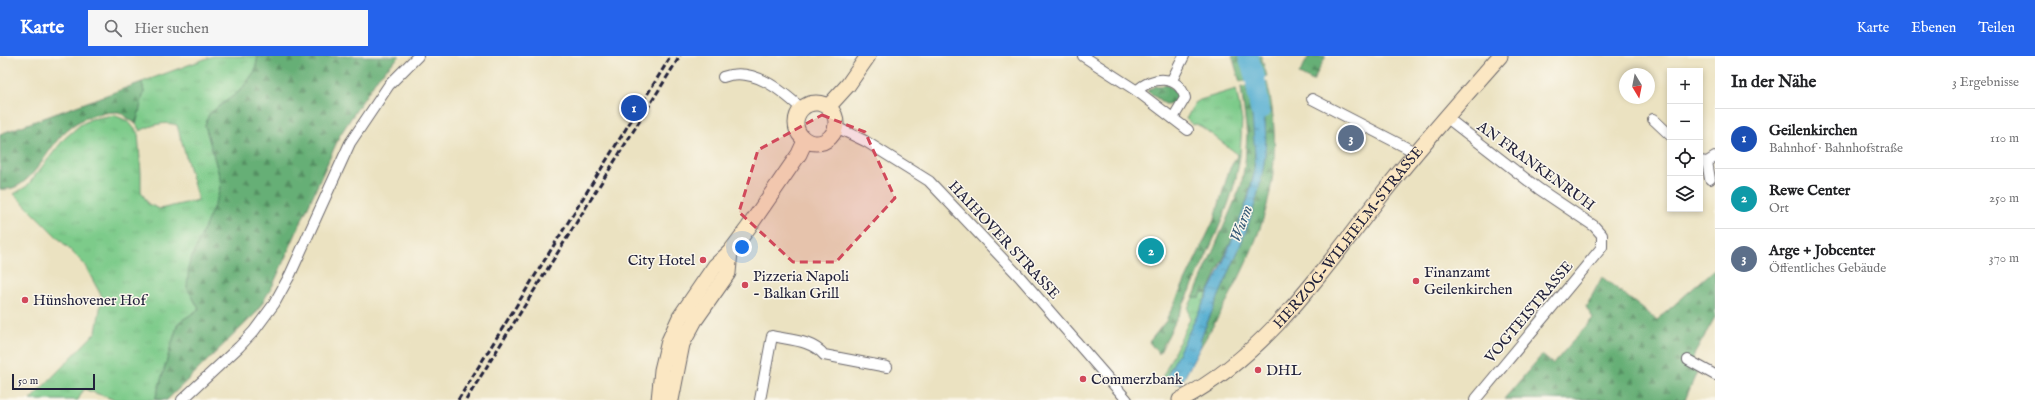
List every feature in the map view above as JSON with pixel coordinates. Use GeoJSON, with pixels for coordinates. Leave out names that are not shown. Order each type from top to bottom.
{"type":"FeatureCollection","features":[{"type":"Feature","properties":{"kind":"main road"},"geometry":{"type":"LineString","coordinates":[[828,107],[848,85],[868,56]]}},
{"type":"Feature","properties":{"kind":"main road","name":"HERZOG-WILHELM-STRASSE"},"geometry":{"type":"LineString","coordinates":[[1180,400],[1216,379],[1262,341],[1304,292],[1415,152],[1500,56]]}},
{"type":"Feature","properties":{"kind":"main road"},"geometry":{"type":"LineString","coordinates":[[812,104],[823,104],[828,107],[835,114],[836,127],[832,136],[824,142],[815,144],[805,141],[796,128],[796,118],[802,109],[812,104]]}},
{"type":"Feature","properties":{"kind":"main road"},"geometry":{"type":"LineString","coordinates":[[659,400],[662,370],[669,341],[680,317],[715,266],[730,252],[799,154],[805,141]]}},
{"type":"Feature","properties":{"kind":"main road"},"geometry":{"type":"LineString","coordinates":[[671,400],[682,344],[695,320],[728,273],[730,252]]}},
{"type":"Feature","properties":{"kind":"street"},"geometry":{"type":"LineString","coordinates":[[182,400],[240,346],[254,331],[274,304],[290,275],[350,142],[389,85],[418,56]]}},
{"type":"Feature","properties":{"kind":"street"},"geometry":{"type":"LineString","coordinates":[[1083,56],[1137,91],[1188,130]]}},
{"type":"Feature","properties":{"kind":"street"},"geometry":{"type":"LineString","coordinates":[[1172,80],[1184,56]]}},
{"type":"Feature","properties":{"kind":"street"},"geometry":{"type":"LineString","coordinates":[[724,77],[732,74],[745,74],[764,81],[786,95],[802,109]]}},
{"type":"Feature","properties":{"kind":"street"},"geometry":{"type":"LineString","coordinates":[[1137,91],[1142,85],[1154,80],[1172,80],[1183,90],[1185,98],[1173,118]]}},
{"type":"Feature","properties":{"kind":"street"},"geometry":{"type":"LineString","coordinates":[[1312,99],[1415,152]]}},
{"type":"Feature","properties":{"kind":"street","name":"AN FRANKENRUH"},"geometry":{"type":"LineString","coordinates":[[1446,117],[1539,189],[1594,226],[1602,235],[1603,242]]}},
{"type":"Feature","properties":{"kind":"street"},"geometry":{"type":"LineString","coordinates":[[1653,119],[1667,132]]}},
{"type":"Feature","properties":{"kind":"street","name":"HAIHOVER STRASSE"},"geometry":{"type":"LineString","coordinates":[[836,127],[865,141],[929,181],[1019,276],[1127,400]]}},
{"type":"Feature","properties":{"kind":"street"},"geometry":{"type":"LineString","coordinates":[[1707,160],[1710,179]]}},
{"type":"Feature","properties":{"kind":"street","name":"VOGTEISTRASSE"},"geometry":{"type":"LineString","coordinates":[[1475,400],[1602,248],[1603,242]]}},
{"type":"Feature","properties":{"kind":"street"},"geometry":{"type":"LineString","coordinates":[[760,400],[772,336],[810,344],[818,348],[824,355],[887,366]]}},
{"type":"Feature","properties":{"kind":"street"},"geometry":{"type":"LineString","coordinates":[[1688,360],[1715,375]]}},
{"type":"Feature","properties":{"kind":"highlighted area"},"geometry":{"type":"Polygon","coordinates":[[[822,115],[865,132],[895,198],[836,262],[793,262],[739,212],[758,150],[822,115]]]}},
{"type":"Feature","properties":{"kind":"green space"},"geometry":{"type":"Polygon","coordinates":[[[213,56],[258,56],[255,71],[241,90],[209,114],[205,125],[221,182],[218,196],[187,287],[199,309],[178,323],[155,400],[115,400],[84,389],[78,400],[30,400],[96,332],[102,297],[84,264],[14,194],[27,186],[64,139],[80,125],[91,119],[114,115],[128,121],[138,133],[141,191],[148,204],[160,209],[198,200],[177,125],[167,123],[158,124],[140,131],[136,124],[144,92],[142,82],[213,56]]]}},
{"type":"Feature","properties":{"kind":"green space"},"geometry":{"type":"Polygon","coordinates":[[[258,56],[400,56],[378,77],[340,135],[273,285],[256,313],[167,400],[155,400],[178,323],[199,309],[187,287],[189,264],[218,196],[221,182],[205,125],[209,114],[241,90],[255,71],[258,56]]]}},
{"type":"Feature","properties":{"kind":"green space"},"geometry":{"type":"Polygon","coordinates":[[[1232,56],[1244,56],[1252,79],[1240,82],[1232,56]]]}},
{"type":"Feature","properties":{"kind":"green space"},"geometry":{"type":"Polygon","coordinates":[[[1252,56],[1261,56],[1267,76],[1259,77],[1252,56]]]}},
{"type":"Feature","properties":{"kind":"green space"},"geometry":{"type":"Polygon","coordinates":[[[1309,56],[1326,56],[1313,81],[1299,74],[1309,56]]]}},
{"type":"Feature","properties":{"kind":"green space"},"geometry":{"type":"Polygon","coordinates":[[[142,82],[144,92],[136,124],[119,112],[103,113],[80,121],[61,136],[28,179],[10,189],[0,189],[0,134],[142,82]]]}},
{"type":"Feature","properties":{"kind":"green space"},"geometry":{"type":"Polygon","coordinates":[[[1267,82],[1274,125],[1273,169],[1269,197],[1258,235],[1250,255],[1231,293],[1201,346],[1200,341],[1202,335],[1238,250],[1254,207],[1260,185],[1264,163],[1266,133],[1260,84],[1267,82]]]}},
{"type":"Feature","properties":{"kind":"green space"},"geometry":{"type":"Polygon","coordinates":[[[1167,85],[1178,92],[1178,98],[1172,104],[1165,104],[1147,91],[1155,86],[1167,85]]]}},
{"type":"Feature","properties":{"kind":"green space"},"geometry":{"type":"Polygon","coordinates":[[[1252,85],[1256,105],[1252,115],[1255,134],[1254,174],[1243,214],[1208,293],[1202,292],[1200,298],[1193,298],[1241,186],[1245,163],[1247,135],[1241,87],[1252,85]]]}},
{"type":"Feature","properties":{"kind":"green space"},"geometry":{"type":"Polygon","coordinates":[[[1236,89],[1242,120],[1240,156],[1202,127],[1196,124],[1193,125],[1186,119],[1195,103],[1200,100],[1236,89]]]}},
{"type":"Feature","properties":{"kind":"green space"},"geometry":{"type":"Polygon","coordinates":[[[1238,154],[1240,156],[1232,194],[1196,278],[1159,354],[1149,342],[1166,321],[1215,218],[1229,170],[1238,154]]]}},
{"type":"Feature","properties":{"kind":"green space"},"geometry":{"type":"Polygon","coordinates":[[[1715,269],[1715,317],[1688,366],[1697,372],[1685,400],[1504,399],[1542,355],[1553,364],[1593,318],[1586,307],[1602,277],[1657,320],[1715,269]]]}},
{"type":"Feature","properties":{"kind":"green space"},"geometry":{"type":"Polygon","coordinates":[[[1202,292],[1208,293],[1165,380],[1162,378],[1190,319],[1188,308],[1193,298],[1199,298],[1202,292]]]}},
{"type":"Feature","properties":{"kind":"water"},"geometry":{"type":"Polygon","coordinates":[[[1260,84],[1266,143],[1260,185],[1254,207],[1238,250],[1202,335],[1200,341],[1201,346],[1181,384],[1165,380],[1220,270],[1248,199],[1254,174],[1255,154],[1252,115],[1256,105],[1252,85],[1260,84]]]}},
{"type":"Feature","properties":{"kind":"waterway","name":"Wurm"},"geometry":{"type":"LineString","coordinates":[[1248,56],[1255,77],[1260,110]]}},
{"type":"Feature","properties":{"kind":"railway"},"geometry":{"type":"LineString","coordinates":[[458,400],[671,56]]}},
{"type":"Feature","properties":{"kind":"railway"},"geometry":{"type":"LineString","coordinates":[[466,400],[680,56]]}},
{"type":"Feature","properties":{"kind":"place","name":"Geilenkirchen"},"geometry":{"type":"Point","coordinates":[634,108]}},
{"type":"Feature","properties":{"kind":"place","name":"Arge + Jobcenter"},"geometry":{"type":"Point","coordinates":[1351,138]}},
{"type":"Feature","properties":{"kind":"place","name":"Rewe Center"},"geometry":{"type":"Point","coordinates":[1151,251]}},
{"type":"Feature","properties":{"kind":"place","name":"City Hotel"},"geometry":{"type":"Point","coordinates":[703,260]}},
{"type":"Feature","properties":{"kind":"place","name":"Finanzamt Geilenkirchen"},"geometry":{"type":"Point","coordinates":[1416,281]}},
{"type":"Feature","properties":{"kind":"place","name":"Pizzeria Napoli - Balkan Grill"},"geometry":{"type":"Point","coordinates":[745,285]}},
{"type":"Feature","properties":{"kind":"place","name":"Hünshovener Hof"},"geometry":{"type":"Point","coordinates":[25,300]}},
{"type":"Feature","properties":{"kind":"place","name":"DHL"},"geometry":{"type":"Point","coordinates":[1258,370]}},
{"type":"Feature","properties":{"kind":"place","name":"Commerzbank"},"geometry":{"type":"Point","coordinates":[1083,379]}}]}
